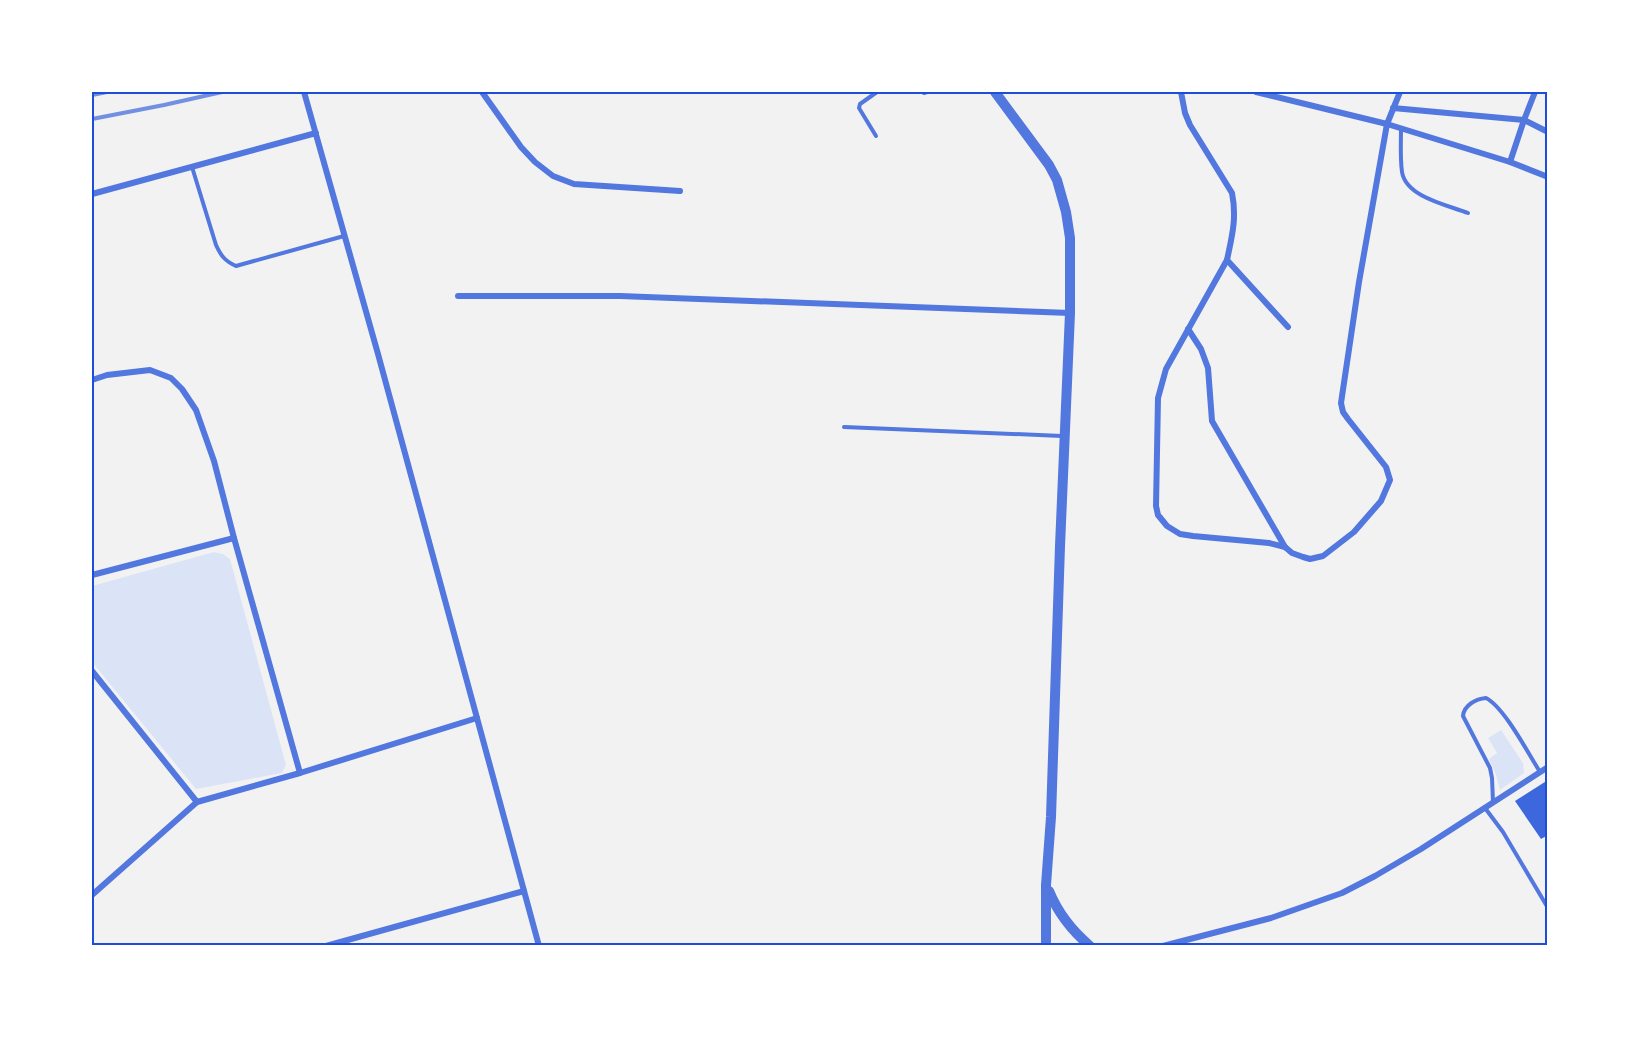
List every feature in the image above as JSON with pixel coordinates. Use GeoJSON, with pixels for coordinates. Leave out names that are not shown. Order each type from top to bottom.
{"type":"FeatureCollection","features":[{"type":"Feature","properties":{"kind":"street"},"geometry":{"type":"LineString","coordinates":[[304,92],[539,945]]}},
{"type":"Feature","properties":{"kind":"street"},"geometry":{"type":"LineString","coordinates":[[482,92],[521,147],[553,176],[574,184],[680,191]]}},
{"type":"Feature","properties":{"kind":"street"},"geometry":{"type":"LineString","coordinates":[[995,92],[1049,165],[1057,180],[1063,196],[1070,238],[1070,314],[1046,945]]}},
{"type":"Feature","properties":{"kind":"street"},"geometry":{"type":"LineString","coordinates":[[1181,92],[1190,125],[1232,193],[1235,221],[1227,260],[1166,369],[1158,398],[1155,495],[1158,515],[1167,526],[1180,534],[1192,537],[1255,541],[1285,547],[1310,559],[1330,552],[1354,532],[1381,501],[1390,480],[1386,467],[1343,412],[1341,403],[1387,124],[1400,92]]}},
{"type":"Feature","properties":{"kind":"street"},"geometry":{"type":"LineString","coordinates":[[1256,92],[1401,128],[1510,162],[1548,177]]}},
{"type":"Feature","properties":{"kind":"street"},"geometry":{"type":"LineString","coordinates":[[1510,162],[1535,92]]}},
{"type":"Feature","properties":{"kind":"street"},"geometry":{"type":"LineString","coordinates":[[1393,108],[1524,120],[1548,132]]}},
{"type":"Feature","properties":{"kind":"street"},"geometry":{"type":"LineString","coordinates":[[92,194],[316,133]]}},
{"type":"Feature","properties":{"kind":"street"},"geometry":{"type":"LineString","coordinates":[[1227,260],[1288,327]]}},
{"type":"Feature","properties":{"kind":"street"},"geometry":{"type":"LineString","coordinates":[[458,296],[620,296],[1070,314]]}},
{"type":"Feature","properties":{"kind":"street"},"geometry":{"type":"LineString","coordinates":[[1188,329],[1201,349],[1208,368],[1212,421],[1285,547]]}},
{"type":"Feature","properties":{"kind":"street"},"geometry":{"type":"LineString","coordinates":[[92,380],[107,375],[150,369],[171,378],[182,388],[196,410],[214,460],[300,773]]}},
{"type":"Feature","properties":{"kind":"street"},"geometry":{"type":"LineString","coordinates":[[92,575],[234,538]]}},
{"type":"Feature","properties":{"kind":"street"},"geometry":{"type":"LineString","coordinates":[[92,671],[197,802]]}},
{"type":"Feature","properties":{"kind":"street"},"geometry":{"type":"LineString","coordinates":[[92,895],[197,802],[300,773],[477,718]]}},
{"type":"Feature","properties":{"kind":"street"},"geometry":{"type":"LineString","coordinates":[[1163,945],[1271,918],[1342,894],[1403,860],[1548,767]]}},
{"type":"Feature","properties":{"kind":"street"},"geometry":{"type":"LineString","coordinates":[[1047,885],[1054,903],[1067,924],[1090,945]]}},
{"type":"Feature","properties":{"kind":"street"},"geometry":{"type":"LineString","coordinates":[[326,945],[524,891]]}},
{"type":"Feature","properties":{"kind":"lane"},"geometry":{"type":"LineString","coordinates":[[876,136],[859,108],[860,104],[878,92]]}},
{"type":"Feature","properties":{"kind":"lane"},"geometry":{"type":"LineString","coordinates":[[1401,128],[1402,173],[1406,184],[1421,195],[1468,213]]}},
{"type":"Feature","properties":{"kind":"lane"},"geometry":{"type":"LineString","coordinates":[[192,166],[216,245],[227,262],[236,266],[345,236]]}},
{"type":"Feature","properties":{"kind":"lane"},"geometry":{"type":"LineString","coordinates":[[844,426],[1064,436]]}},
{"type":"Feature","properties":{"kind":"lane"},"geometry":{"type":"LineString","coordinates":[[1493,802],[1490,768],[1462,716],[1470,704],[1486,698],[1494,703],[1540,772]]}},
{"type":"Feature","properties":{"kind":"lane"},"geometry":{"type":"LineString","coordinates":[[1485,807],[1503,832],[1548,908]]}},
{"type":"Feature","properties":{"kind":"shaded area"},"geometry":{"type":"Polygon","coordinates":[[[214,552],[230,559],[286,765],[282,773],[196,789],[92,662],[92,586],[214,552]]]}},
{"type":"Feature","properties":{"kind":"shaded area"},"geometry":{"type":"Polygon","coordinates":[[[1501,730],[1523,763],[1524,773],[1500,790],[1489,759],[1497,753],[1488,738],[1501,730]]]}},
{"type":"Feature","properties":{"kind":"building"},"geometry":{"type":"Polygon","coordinates":[[[1548,780],[1548,835],[1541,839],[1515,801],[1548,780]]]}},
{"type":"Feature","properties":{"kind":"railway"},"geometry":{"type":"LineString","coordinates":[[92,95],[107,92]]}},
{"type":"Feature","properties":{"kind":"railway"},"geometry":{"type":"LineString","coordinates":[[92,119],[222,92]]}}]}
